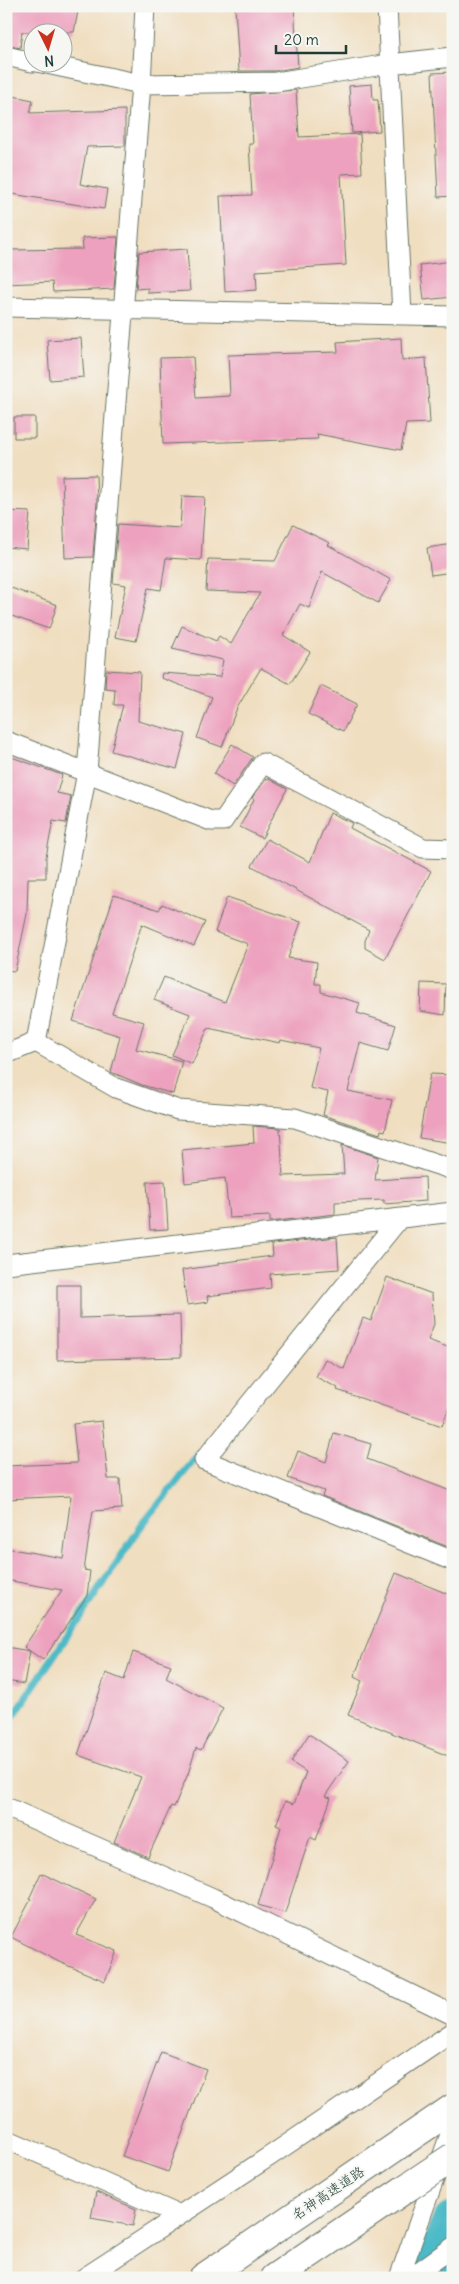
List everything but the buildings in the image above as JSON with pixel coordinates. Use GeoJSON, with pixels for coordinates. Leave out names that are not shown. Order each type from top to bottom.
{"type":"FeatureCollection","features":[{"type":"Feature","properties":{"kind":"highway","name":"名神高速道路"},"geometry":{"type":"LineString","coordinates":[[203,2278],[446,2119]]}},
{"type":"Feature","properties":{"kind":"highway"},"geometry":{"type":"LineString","coordinates":[[274,2278],[453,2157]]}},
{"type":"Feature","properties":{"kind":"street"},"geometry":{"type":"LineString","coordinates":[[36,1042],[87,772],[142,84],[145,6]]}},
{"type":"Feature","properties":{"kind":"street"},"geometry":{"type":"LineString","coordinates":[[387,6],[402,315]]}},
{"type":"Feature","properties":{"kind":"street"},"geometry":{"type":"LineString","coordinates":[[6,56],[22,60]]}},
{"type":"Feature","properties":{"kind":"street"},"geometry":{"type":"LineString","coordinates":[[72,69],[142,84],[276,82],[389,64],[453,57]]}},
{"type":"Feature","properties":{"kind":"street"},"geometry":{"type":"LineString","coordinates":[[6,307],[124,311],[453,316]]}},
{"type":"Feature","properties":{"kind":"street"},"geometry":{"type":"LineString","coordinates":[[6,741],[212,821],[223,821],[263,763],[423,848],[453,849]]}},
{"type":"Feature","properties":{"kind":"street"},"geometry":{"type":"LineString","coordinates":[[6,1054],[36,1042]]}},
{"type":"Feature","properties":{"kind":"street"},"geometry":{"type":"LineString","coordinates":[[36,1042],[116,1088],[178,1110],[295,1118],[453,1170]]}},
{"type":"Feature","properties":{"kind":"street"},"geometry":{"type":"LineString","coordinates":[[6,1264],[453,1212]]}},
{"type":"Feature","properties":{"kind":"street"},"geometry":{"type":"LineString","coordinates":[[399,1219],[204,1460],[453,1561]]}},
{"type":"Feature","properties":{"kind":"street"},"geometry":{"type":"LineString","coordinates":[[6,1807],[214,1898],[453,2015]]}},
{"type":"Feature","properties":{"kind":"street"},"geometry":{"type":"LineString","coordinates":[[84,2278],[453,2032]]}},
{"type":"Feature","properties":{"kind":"street"},"geometry":{"type":"LineString","coordinates":[[399,2278],[446,2119]]}},
{"type":"Feature","properties":{"kind":"street"},"geometry":{"type":"LineString","coordinates":[[6,2139],[179,2215]]}},
{"type":"Feature","properties":{"kind":"street"},"geometry":{"type":"LineString","coordinates":[[410,2278],[453,2247]]}},
{"type":"Feature","properties":{"kind":"waterway"},"geometry":{"type":"LineString","coordinates":[[6,1727],[142,1525],[199,1454]]}},
{"type":"Feature","properties":{"kind":"waterway"},"geometry":{"type":"LineString","coordinates":[[429,2278],[453,2223]]}}]}
